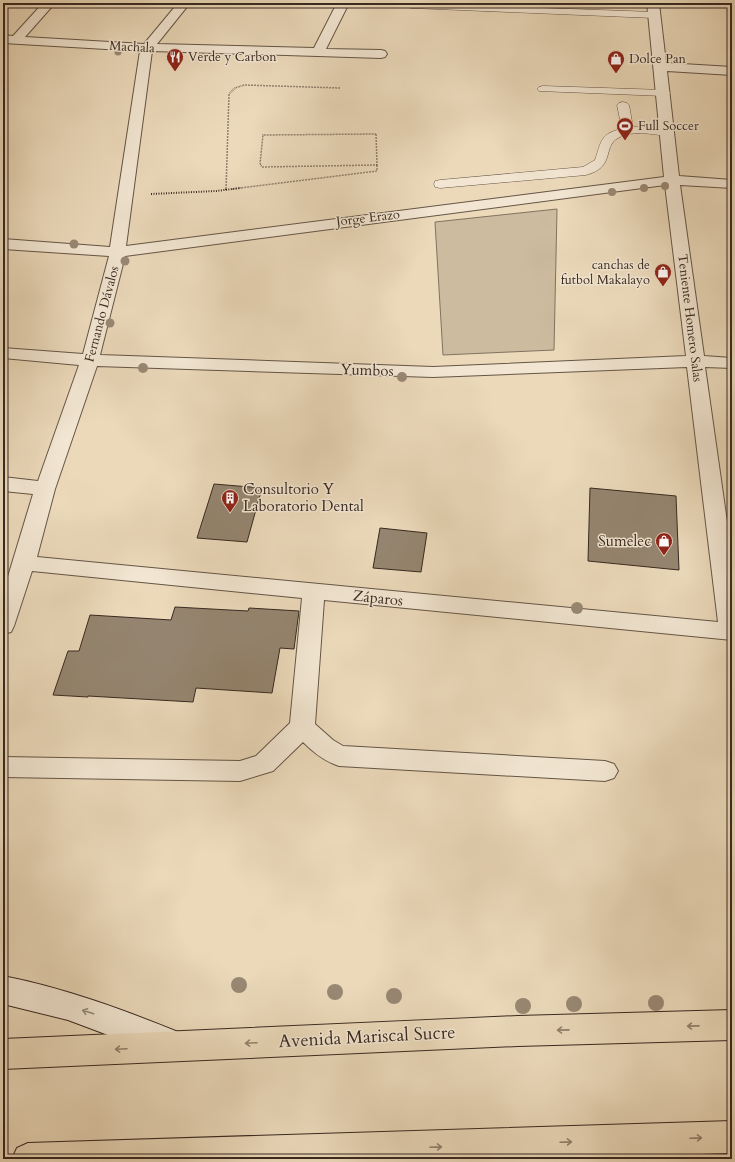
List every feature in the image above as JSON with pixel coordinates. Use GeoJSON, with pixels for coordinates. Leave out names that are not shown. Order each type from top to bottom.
{"type":"FeatureCollection","features":[{"type":"Feature","properties":{"kind":"main road","name":"Avenida Mariscal Sucre"},"geometry":{"type":"LineString","coordinates":[[3,1054],[518,1031],[732,1025]]}},
{"type":"Feature","properties":{"kind":"main road"},"geometry":{"type":"LineString","coordinates":[[28,1159],[383,1154],[732,1137]]}},
{"type":"Feature","properties":{"kind":"street"},"geometry":{"type":"LineString","coordinates":[[16,40],[49,3]]}},
{"type":"Feature","properties":{"kind":"street","name":"Fernando Dávalos"},"geometry":{"type":"LineString","coordinates":[[3,626],[24,563],[45,489],[90,360],[119,252],[144,59],[147,48],[184,3]]}},
{"type":"Feature","properties":{"kind":"street"},"geometry":{"type":"LineString","coordinates":[[318,52],[343,3]]}},
{"type":"Feature","properties":{"kind":"street","name":"Teniente Homero Salas"},"geometry":{"type":"LineString","coordinates":[[653,9],[664,93],[672,180],[731,632]]}},
{"type":"Feature","properties":{"kind":"street","name":"Machala"},"geometry":{"type":"LineString","coordinates":[[3,38],[147,48],[381,54]]}},
{"type":"Feature","properties":{"kind":"street"},"geometry":{"type":"LineString","coordinates":[[661,67],[732,71]]}},
{"type":"Feature","properties":{"kind":"street","name":"Jorge Erazo"},"geometry":{"type":"LineString","coordinates":[[3,244],[119,252],[672,180],[732,184]]}},
{"type":"Feature","properties":{"kind":"street","name":"Yumbos"},"geometry":{"type":"LineString","coordinates":[[3,353],[90,360],[433,372],[695,361],[732,363]]}},
{"type":"Feature","properties":{"kind":"street"},"geometry":{"type":"LineString","coordinates":[[3,484],[45,489]]}},
{"type":"Feature","properties":{"kind":"street","name":"Záparos"},"geometry":{"type":"LineString","coordinates":[[24,563],[731,632]]}},
{"type":"Feature","properties":{"kind":"street"},"geometry":{"type":"LineString","coordinates":[[3,767],[240,771],[264,764],[274,756],[302,727],[314,591]]}},
{"type":"Feature","properties":{"kind":"street"},"geometry":{"type":"LineString","coordinates":[[302,727],[324,747],[339,756],[605,771]]}},
{"type":"Feature","properties":{"kind":"street"},"geometry":{"type":"LineString","coordinates":[[3,990],[43,997],[98,1015],[177,1046]]}},
{"type":"Feature","properties":{"kind":"lane"},"geometry":{"type":"LineString","coordinates":[[411,5],[653,9]]}},
{"type":"Feature","properties":{"kind":"lane"},"geometry":{"type":"LineString","coordinates":[[543,89],[664,93]]}},
{"type":"Feature","properties":{"kind":"lane"},"geometry":{"type":"LineString","coordinates":[[623,105],[628,131]]}},
{"type":"Feature","properties":{"kind":"lane"},"geometry":{"type":"LineString","coordinates":[[440,184],[586,171],[596,167],[602,160],[608,139],[615,134],[628,131],[667,132]]}},
{"type":"Feature","properties":{"kind":"path"},"geometry":{"type":"LineString","coordinates":[[226,190],[229,94],[235,88],[244,85],[340,88]]}},
{"type":"Feature","properties":{"kind":"path"},"geometry":{"type":"LineString","coordinates":[[146,194],[226,190],[377,171],[377,165],[376,134],[263,135],[260,164],[262,167],[377,165]]}},
{"type":"Feature","properties":{"kind":"shaded area"},"geometry":{"type":"Polygon","coordinates":[[[557,209],[554,350],[443,355],[435,222],[557,209]]]}},
{"type":"Feature","properties":{"kind":"building","name":"Consultorio Y Laboratorio Dental"},"geometry":{"type":"Polygon","coordinates":[[[214,484],[262,488],[247,542],[197,538],[214,484]]]}},
{"type":"Feature","properties":{"kind":"building"},"geometry":{"type":"Polygon","coordinates":[[[590,488],[676,496],[679,570],[588,561],[590,488]]]}},
{"type":"Feature","properties":{"kind":"building"},"geometry":{"type":"Polygon","coordinates":[[[380,528],[427,533],[421,572],[373,568],[380,528]]]}},
{"type":"Feature","properties":{"kind":"building"},"geometry":{"type":"Polygon","coordinates":[[[175,607],[248,611],[249,608],[299,611],[294,649],[280,648],[272,693],[196,688],[193,702],[53,695],[68,651],[79,651],[90,615],[171,620],[175,607]]]}},
{"type":"Feature","properties":{"kind":"place","name":"Verde y Carbon"},"geometry":{"type":"Point","coordinates":[175,72]}},
{"type":"Feature","properties":{"kind":"place","name":"Dolce Pan"},"geometry":{"type":"Point","coordinates":[616,74]}},
{"type":"Feature","properties":{"kind":"place","name":"Full Soccer"},"geometry":{"type":"Point","coordinates":[625,141]}},
{"type":"Feature","properties":{"kind":"place","name":"canchas de futbol Makalayo"},"geometry":{"type":"Point","coordinates":[663,287]}},
{"type":"Feature","properties":{"kind":"place","name":"Consultorio Y Laboratorio Dental"},"geometry":{"type":"Point","coordinates":[230,513]}},
{"type":"Feature","properties":{"kind":"place","name":"Sumelec"},"geometry":{"type":"Point","coordinates":[664,556]}}]}
